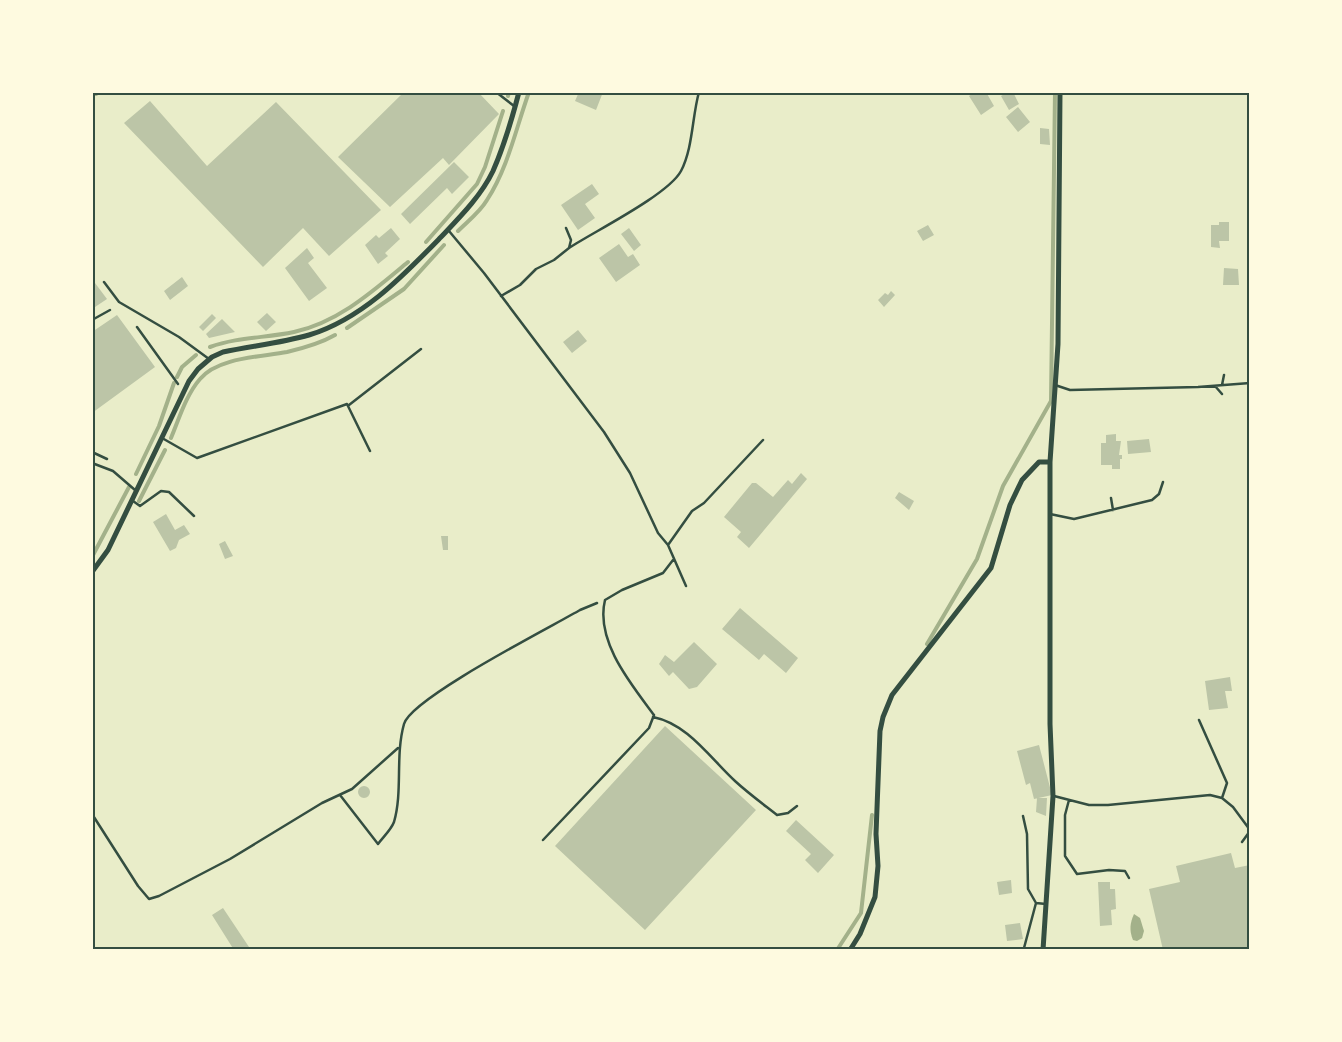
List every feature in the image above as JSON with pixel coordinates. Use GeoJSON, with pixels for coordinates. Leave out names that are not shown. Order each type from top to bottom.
{"type":"FeatureCollection","features":[{"type":"Feature","properties":{"kind":"street"},"geometry":{"type":"LineString","coordinates":[[92,572],[108,550],[185,389],[198,369],[209,359],[223,352],[309,335],[342,320],[396,282],[448,230],[481,191],[492,172],[520,92]]}},
{"type":"Feature","properties":{"kind":"street"},"geometry":{"type":"LineString","coordinates":[[1043,950],[1053,796],[1050,724],[1050,462],[1058,344],[1060,92]]}},
{"type":"Feature","properties":{"kind":"street"},"geometry":{"type":"LineString","coordinates":[[851,949],[860,934],[875,896],[878,866],[876,834],[880,731],[883,717],[892,695],[991,568],[1010,505],[1022,480],[1039,462],[1050,462]]}},
{"type":"Feature","properties":{"kind":"lane"},"geometry":{"type":"LineString","coordinates":[[496,92],[515,107]]}},
{"type":"Feature","properties":{"kind":"lane"},"geometry":{"type":"LineString","coordinates":[[501,296],[520,285],[536,269],[633,210],[670,185],[681,172],[687,156],[699,92]]}},
{"type":"Feature","properties":{"kind":"lane"},"geometry":{"type":"LineString","coordinates":[[566,228],[571,240],[569,248]]}},
{"type":"Feature","properties":{"kind":"lane"},"geometry":{"type":"LineString","coordinates":[[448,230],[501,296],[604,432],[630,473],[658,533],[668,545],[686,586]]}},
{"type":"Feature","properties":{"kind":"lane"},"geometry":{"type":"LineString","coordinates":[[104,282],[119,302],[180,337],[209,359]]}},
{"type":"Feature","properties":{"kind":"lane"},"geometry":{"type":"LineString","coordinates":[[162,438],[197,458],[282,426],[349,405],[421,349]]}},
{"type":"Feature","properties":{"kind":"lane"},"geometry":{"type":"LineString","coordinates":[[1222,385],[1224,375]]}},
{"type":"Feature","properties":{"kind":"lane"},"geometry":{"type":"LineString","coordinates":[[1055,385],[1070,390],[1215,386],[1250,383]]}},
{"type":"Feature","properties":{"kind":"lane"},"geometry":{"type":"LineString","coordinates":[[1215,386],[1222,394]]}},
{"type":"Feature","properties":{"kind":"lane"},"geometry":{"type":"LineString","coordinates":[[349,405],[370,451]]}},
{"type":"Feature","properties":{"kind":"lane"},"geometry":{"type":"LineString","coordinates":[[668,545],[692,511],[704,502],[763,440]]}},
{"type":"Feature","properties":{"kind":"lane"},"geometry":{"type":"LineString","coordinates":[[92,462],[113,471],[136,491]]}},
{"type":"Feature","properties":{"kind":"lane"},"geometry":{"type":"LineString","coordinates":[[1050,514],[1074,519],[1152,500],[1159,494],[1162,482]]}},
{"type":"Feature","properties":{"kind":"lane"},"geometry":{"type":"LineString","coordinates":[[132,500],[140,506],[161,491],[169,492],[194,516]]}},
{"type":"Feature","properties":{"kind":"lane"},"geometry":{"type":"LineString","coordinates":[[1111,498],[1113,510]]}},
{"type":"Feature","properties":{"kind":"lane"},"geometry":{"type":"LineString","coordinates":[[543,840],[649,728],[654,715],[626,677],[604,629],[602,611],[605,600],[622,590],[663,573],[673,560]]}},
{"type":"Feature","properties":{"kind":"lane"},"geometry":{"type":"LineString","coordinates":[[653,718],[666,720],[682,729],[737,783],[777,815],[788,813],[797,806]]}},
{"type":"Feature","properties":{"kind":"lane"},"geometry":{"type":"LineString","coordinates":[[1199,720],[1227,783],[1222,798]]}},
{"type":"Feature","properties":{"kind":"lane"},"geometry":{"type":"LineString","coordinates":[[1053,796],[1089,805],[1108,805],[1201,795],[1222,798],[1233,807],[1250,830],[1242,842]]}},
{"type":"Feature","properties":{"kind":"lane"},"geometry":{"type":"LineString","coordinates":[[1069,800],[1065,815],[1065,856],[1077,874],[1109,870],[1125,871],[1129,878]]}},
{"type":"Feature","properties":{"kind":"lane"},"geometry":{"type":"LineString","coordinates":[[1019,950],[1024,948],[1036,903],[1028,890],[1027,834],[1023,816]]}},
{"type":"Feature","properties":{"kind":"lane"},"geometry":{"type":"LineString","coordinates":[[1036,903],[1046,904]]}},
{"type":"Feature","properties":{"kind":"path"},"geometry":{"type":"LineString","coordinates":[[92,320],[110,310]]}},
{"type":"Feature","properties":{"kind":"path"},"geometry":{"type":"LineString","coordinates":[[137,327],[175,381],[185,389]]}},
{"type":"Feature","properties":{"kind":"path"},"geometry":{"type":"LineString","coordinates":[[340,795],[378,844],[393,823],[398,748],[404,721],[425,700],[572,615],[605,600]]}},
{"type":"Feature","properties":{"kind":"path"},"geometry":{"type":"LineString","coordinates":[[92,814],[138,886],[149,898],[159,896],[222,863],[322,802],[352,789],[398,748]]}},
{"type":"Feature","properties":{"kind":"shaded area"},"geometry":{"type":"Polygon","coordinates":[[[1134,914],[1140,918],[1144,931],[1142,938],[1137,941],[1133,940],[1131,930],[1134,914]]]}},
{"type":"Feature","properties":{"kind":"building"},"geometry":{"type":"Polygon","coordinates":[[[404,92],[478,92],[499,114],[449,165],[443,158],[390,207],[338,157],[404,92]]]}},
{"type":"Feature","properties":{"kind":"building"},"geometry":{"type":"Polygon","coordinates":[[[579,92],[603,92],[596,110],[575,101],[579,92]]]}},
{"type":"Feature","properties":{"kind":"building"},"geometry":{"type":"Polygon","coordinates":[[[975,92],[986,92],[994,106],[981,115],[969,96],[975,92]]]}},
{"type":"Feature","properties":{"kind":"building"},"geometry":{"type":"Polygon","coordinates":[[[1008,92],[1013,92],[1019,104],[1009,110],[1001,96],[1008,92]]]}},
{"type":"Feature","properties":{"kind":"building"},"geometry":{"type":"Polygon","coordinates":[[[150,101],[207,166],[276,102],[381,210],[329,256],[303,228],[263,267],[124,123],[150,101]]]}},
{"type":"Feature","properties":{"kind":"building"},"geometry":{"type":"Polygon","coordinates":[[[1018,107],[1030,122],[1018,132],[1006,117],[1018,107]]]}},
{"type":"Feature","properties":{"kind":"building"},"geometry":{"type":"Polygon","coordinates":[[[1040,128],[1049,129],[1050,145],[1040,144],[1040,128]]]}},
{"type":"Feature","properties":{"kind":"building"},"geometry":{"type":"Polygon","coordinates":[[[454,162],[469,177],[452,194],[447,188],[410,224],[401,214],[454,162]]]}},
{"type":"Feature","properties":{"kind":"building"},"geometry":{"type":"Polygon","coordinates":[[[592,184],[599,194],[585,204],[595,218],[578,230],[561,205],[592,184]]]}},
{"type":"Feature","properties":{"kind":"building"},"geometry":{"type":"Polygon","coordinates":[[[1219,222],[1229,222],[1229,241],[1219,241],[1220,248],[1211,247],[1211,225],[1219,225],[1219,222]]]}},
{"type":"Feature","properties":{"kind":"building"},"geometry":{"type":"Polygon","coordinates":[[[928,225],[934,235],[923,241],[917,231],[928,225]]]}},
{"type":"Feature","properties":{"kind":"building"},"geometry":{"type":"Polygon","coordinates":[[[391,228],[400,239],[385,253],[388,256],[378,264],[365,245],[376,235],[379,238],[391,228]]]}},
{"type":"Feature","properties":{"kind":"building"},"geometry":{"type":"Polygon","coordinates":[[[629,228],[641,245],[634,251],[621,234],[629,228]]]}},
{"type":"Feature","properties":{"kind":"building"},"geometry":{"type":"Polygon","coordinates":[[[619,244],[628,257],[633,254],[640,265],[616,282],[599,258],[619,244]]]}},
{"type":"Feature","properties":{"kind":"building"},"geometry":{"type":"Polygon","coordinates":[[[307,248],[314,258],[308,263],[327,288],[309,301],[285,268],[307,248]]]}},
{"type":"Feature","properties":{"kind":"building"},"geometry":{"type":"Polygon","coordinates":[[[1224,268],[1238,269],[1239,285],[1223,285],[1224,268]]]}},
{"type":"Feature","properties":{"kind":"building"},"geometry":{"type":"Polygon","coordinates":[[[182,277],[188,286],[170,300],[164,291],[182,277]]]}},
{"type":"Feature","properties":{"kind":"building"},"geometry":{"type":"Polygon","coordinates":[[[92,279],[107,299],[92,309],[92,279]]]}},
{"type":"Feature","properties":{"kind":"building"},"geometry":{"type":"Polygon","coordinates":[[[891,291],[895,295],[884,307],[878,300],[885,293],[888,295],[891,291]]]}},
{"type":"Feature","properties":{"kind":"building"},"geometry":{"type":"Polygon","coordinates":[[[267,313],[276,322],[266,331],[257,322],[267,313]]]}},
{"type":"Feature","properties":{"kind":"building"},"geometry":{"type":"Polygon","coordinates":[[[212,314],[216,318],[203,331],[199,327],[212,314]]]}},
{"type":"Feature","properties":{"kind":"building"},"geometry":{"type":"Polygon","coordinates":[[[117,315],[155,367],[92,413],[92,332],[117,315]]]}},
{"type":"Feature","properties":{"kind":"building"},"geometry":{"type":"Polygon","coordinates":[[[222,319],[235,332],[209,338],[206,334],[222,319]]]}},
{"type":"Feature","properties":{"kind":"building"},"geometry":{"type":"Polygon","coordinates":[[[578,330],[587,341],[572,353],[563,342],[578,330]]]}},
{"type":"Feature","properties":{"kind":"building"},"geometry":{"type":"Polygon","coordinates":[[[1116,434],[1116,441],[1121,441],[1119,455],[1122,455],[1122,459],[1120,459],[1120,469],[1112,469],[1112,465],[1101,465],[1101,443],[1106,443],[1106,435],[1116,434]]]}},
{"type":"Feature","properties":{"kind":"building"},"geometry":{"type":"Polygon","coordinates":[[[1149,439],[1151,452],[1128,454],[1127,441],[1149,439]]]}},
{"type":"Feature","properties":{"kind":"building"},"geometry":{"type":"Polygon","coordinates":[[[801,473],[807,479],[749,548],[737,537],[741,532],[724,517],[752,483],[756,483],[773,497],[788,480],[792,484],[801,473]]]}},
{"type":"Feature","properties":{"kind":"building"},"geometry":{"type":"Polygon","coordinates":[[[899,492],[914,501],[909,510],[895,498],[899,492]]]}},
{"type":"Feature","properties":{"kind":"building"},"geometry":{"type":"Polygon","coordinates":[[[166,514],[175,530],[184,525],[190,534],[179,540],[176,548],[170,551],[153,522],[166,514]]]}},
{"type":"Feature","properties":{"kind":"building"},"geometry":{"type":"Polygon","coordinates":[[[441,536],[448,536],[448,550],[443,550],[441,536]]]}},
{"type":"Feature","properties":{"kind":"building"},"geometry":{"type":"Polygon","coordinates":[[[225,541],[233,556],[225,559],[219,544],[225,541]]]}},
{"type":"Feature","properties":{"kind":"building"},"geometry":{"type":"Polygon","coordinates":[[[740,608],[798,658],[786,673],[764,654],[759,660],[722,629],[740,608]]]}},
{"type":"Feature","properties":{"kind":"building"},"geometry":{"type":"Polygon","coordinates":[[[694,642],[717,664],[697,687],[689,689],[673,672],[669,676],[659,664],[665,655],[674,662],[694,642]]]}},
{"type":"Feature","properties":{"kind":"building"},"geometry":{"type":"Polygon","coordinates":[[[1230,677],[1232,691],[1225,691],[1228,708],[1209,710],[1205,681],[1230,677]]]}},
{"type":"Feature","properties":{"kind":"building"},"geometry":{"type":"Polygon","coordinates":[[[665,726],[756,810],[645,930],[555,846],[665,726]]]}},
{"type":"Feature","properties":{"kind":"building"},"geometry":{"type":"Polygon","coordinates":[[[1039,745],[1052,795],[1034,799],[1030,783],[1026,785],[1017,751],[1039,745]]]}},
{"type":"Feature","properties":{"kind":"building"},"geometry":{"type":"Polygon","coordinates":[[[366,786],[369,787],[369,797],[362,798],[359,797],[358,790],[359,787],[366,786]]]}},
{"type":"Feature","properties":{"kind":"building"},"geometry":{"type":"Polygon","coordinates":[[[1037,798],[1047,798],[1046,816],[1036,812],[1037,798]]]}},
{"type":"Feature","properties":{"kind":"building"},"geometry":{"type":"Polygon","coordinates":[[[796,820],[834,855],[818,873],[805,860],[811,854],[786,831],[796,820]]]}},
{"type":"Feature","properties":{"kind":"building"},"geometry":{"type":"Polygon","coordinates":[[[1231,853],[1235,868],[1250,865],[1250,950],[1163,950],[1149,889],[1180,882],[1176,866],[1231,853]]]}},
{"type":"Feature","properties":{"kind":"building"},"geometry":{"type":"Polygon","coordinates":[[[1011,880],[1012,893],[999,895],[997,882],[1011,880]]]}},
{"type":"Feature","properties":{"kind":"building"},"geometry":{"type":"Polygon","coordinates":[[[1098,882],[1110,882],[1110,889],[1115,889],[1116,909],[1111,910],[1112,925],[1100,926],[1098,882]]]}},
{"type":"Feature","properties":{"kind":"building"},"geometry":{"type":"Polygon","coordinates":[[[223,908],[251,950],[234,950],[212,915],[223,908]]]}},
{"type":"Feature","properties":{"kind":"building"},"geometry":{"type":"Polygon","coordinates":[[[1020,923],[1023,939],[1007,941],[1005,925],[1020,923]]]}},
{"type":"Feature","properties":{"kind":"waterway"},"geometry":{"type":"LineString","coordinates":[[95,92],[96,94],[98,92]]}},
{"type":"Feature","properties":{"kind":"waterway"},"geometry":{"type":"LineString","coordinates":[[508,96],[509,92]]}},
{"type":"Feature","properties":{"kind":"waterway"},"geometry":{"type":"LineString","coordinates":[[458,231],[481,208],[501,175],[529,92]]}},
{"type":"Feature","properties":{"kind":"waterway"},"geometry":{"type":"LineString","coordinates":[[927,644],[977,559],[1003,486],[1051,401],[1055,92]]}},
{"type":"Feature","properties":{"kind":"waterway"},"geometry":{"type":"LineString","coordinates":[[426,242],[477,184],[485,167],[503,111]]}},
{"type":"Feature","properties":{"kind":"waterway"},"geometry":{"type":"LineString","coordinates":[[347,328],[404,289],[444,245]]}},
{"type":"Feature","properties":{"kind":"waterway"},"geometry":{"type":"LineString","coordinates":[[210,347],[241,339],[294,332],[326,321],[355,304],[408,262]]}},
{"type":"Feature","properties":{"kind":"waterway"},"geometry":{"type":"LineString","coordinates":[[171,438],[191,392],[200,379],[208,372],[229,362],[287,352],[306,347],[335,335]]}},
{"type":"Feature","properties":{"kind":"waterway"},"geometry":{"type":"LineString","coordinates":[[177,377],[182,367],[196,355]]}},
{"type":"Feature","properties":{"kind":"waterway"},"geometry":{"type":"LineString","coordinates":[[136,474],[159,426],[174,383]]}},
{"type":"Feature","properties":{"kind":"waterway"},"geometry":{"type":"LineString","coordinates":[[139,501],[165,450]]}},
{"type":"Feature","properties":{"kind":"waterway"},"geometry":{"type":"LineString","coordinates":[[92,557],[129,487]]}},
{"type":"Feature","properties":{"kind":"waterway"},"geometry":{"type":"LineString","coordinates":[[837,950],[861,913],[872,815]]}}]}
